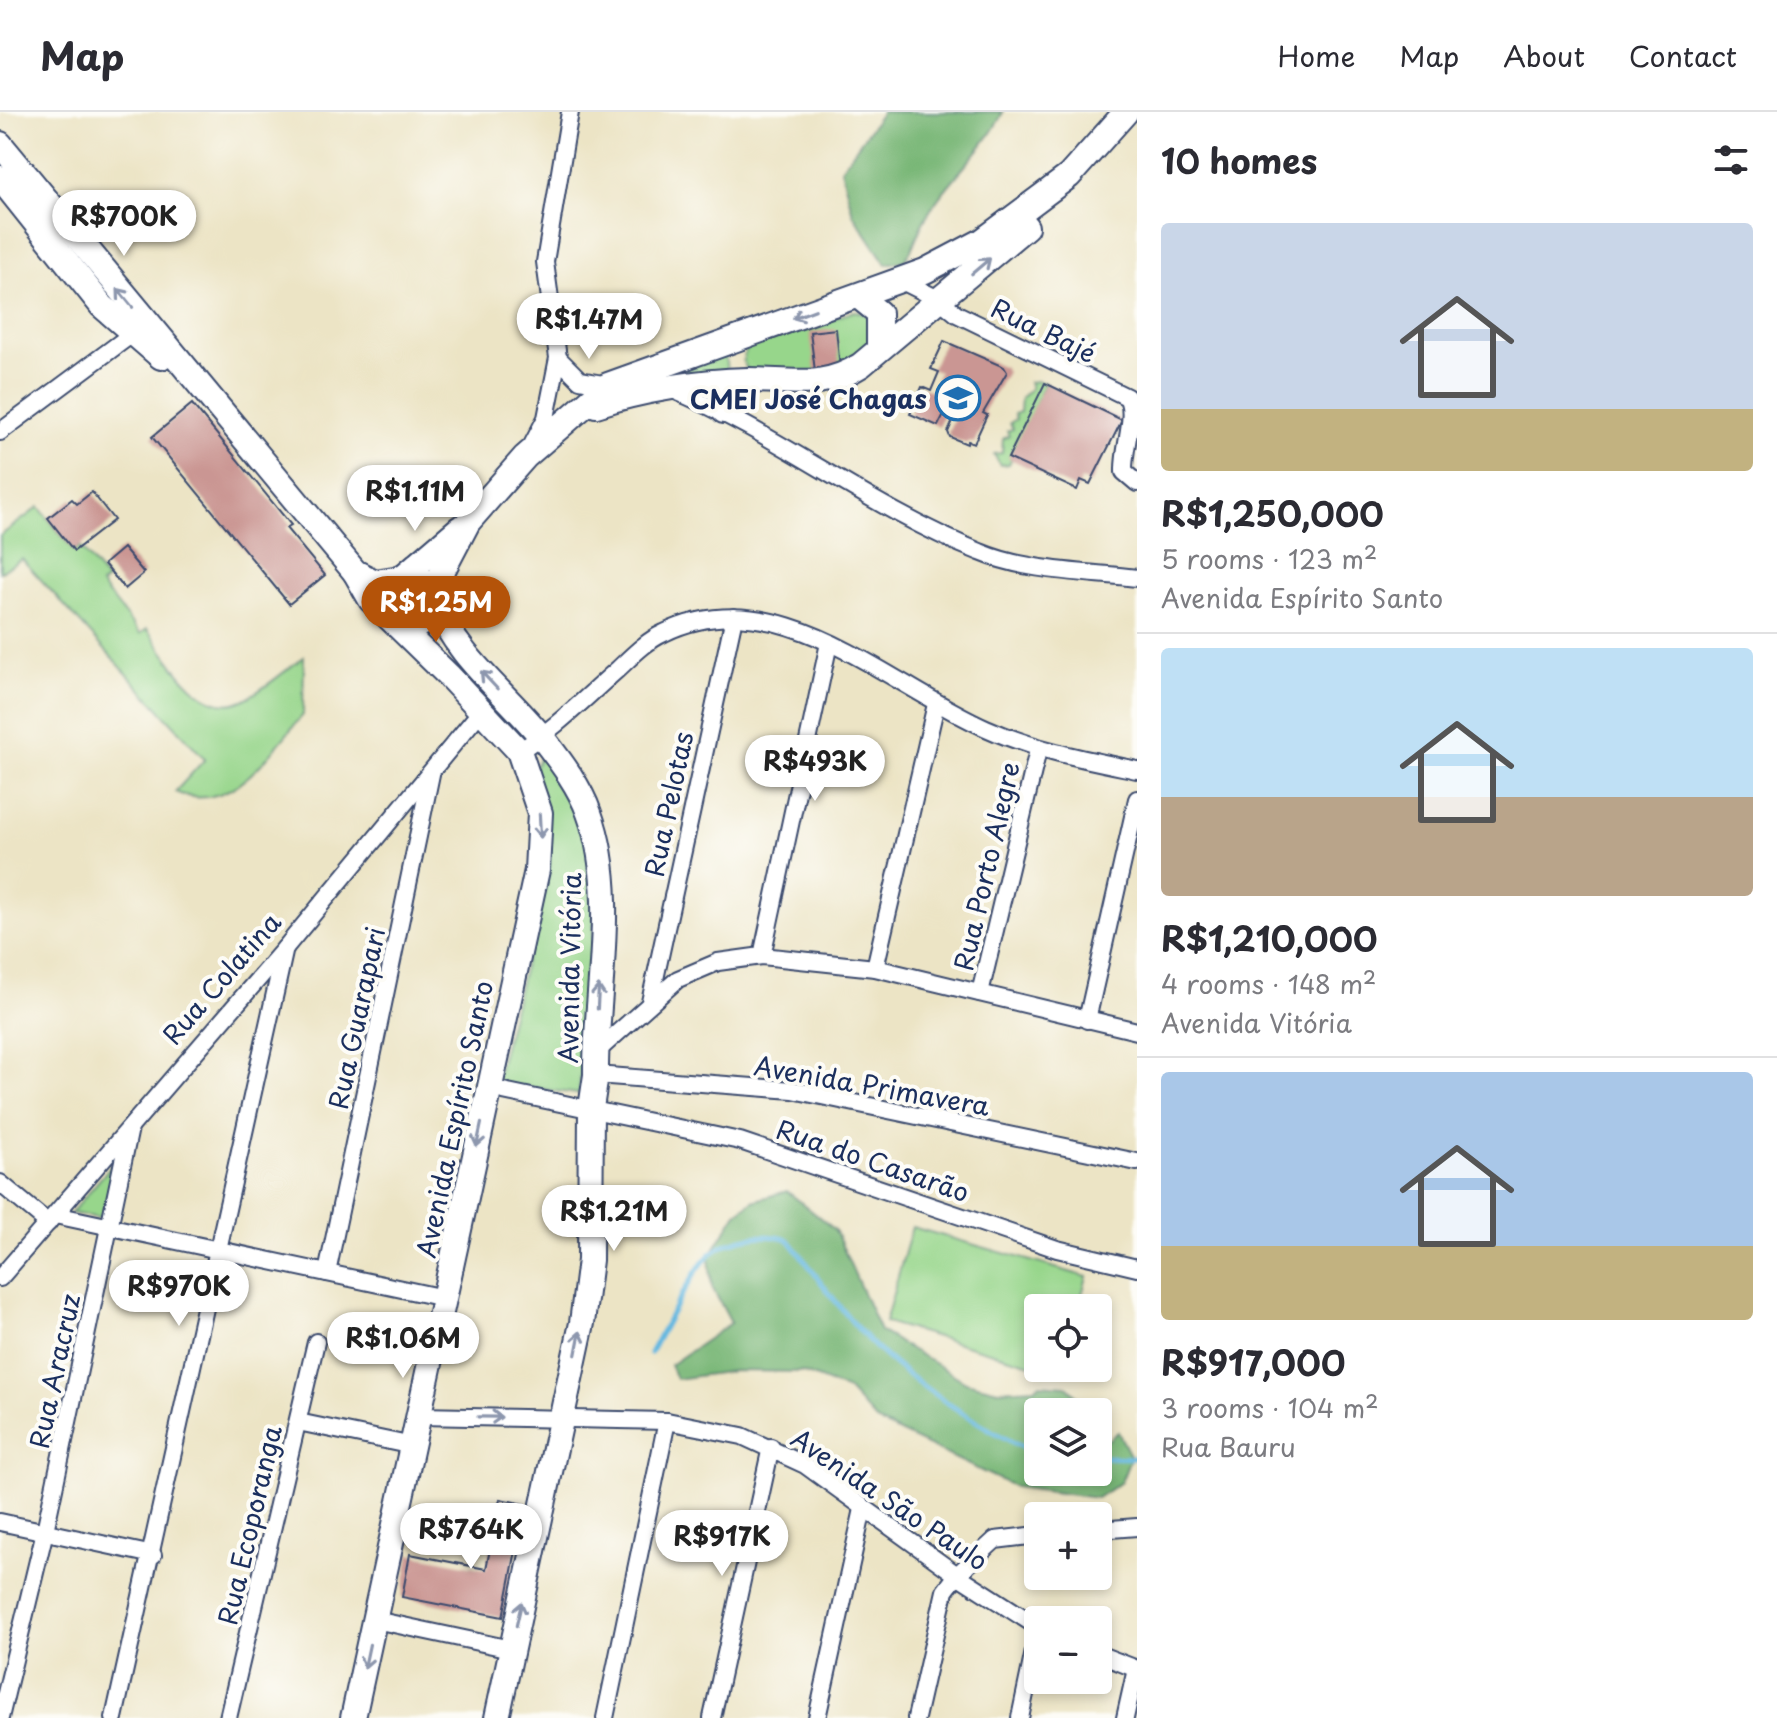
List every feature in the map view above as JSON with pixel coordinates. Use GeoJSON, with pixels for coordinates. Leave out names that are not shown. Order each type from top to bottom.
{"type":"FeatureCollection","features":[{"type":"Feature","properties":{"kind":"street"},"geometry":{"type":"LineString","coordinates":[[525,457],[546,418],[558,358],[545,262],[570,112]]}},
{"type":"Feature","properties":{"kind":"street"},"geometry":{"type":"LineString","coordinates":[[582,410],[617,398],[671,389],[742,381],[822,383],[849,373],[1024,229],[1126,112]]}},
{"type":"Feature","properties":{"kind":"street"},"geometry":{"type":"LineString","coordinates":[[0,144],[210,401]]}},
{"type":"Feature","properties":{"kind":"street"},"geometry":{"type":"LineString","coordinates":[[468,522],[434,596],[428,620],[418,626],[392,620],[382,597],[400,577],[468,522],[525,457],[608,385],[900,280],[982,241],[1069,176]]}},
{"type":"Feature","properties":{"kind":"street"},"geometry":{"type":"LineString","coordinates":[[0,178],[102,306],[210,401]]}},
{"type":"Feature","properties":{"kind":"street","name":"Rua Bajé"},"geometry":{"type":"LineString","coordinates":[[900,280],[940,300],[957,314],[1127,397],[1133,418],[1123,448],[1124,472],[1137,483]]}},
{"type":"Feature","properties":{"kind":"street"},"geometry":{"type":"LineString","coordinates":[[858,296],[879,313],[879,349]]}},
{"type":"Feature","properties":{"kind":"street"},"geometry":{"type":"LineString","coordinates":[[0,432],[132,334]]}},
{"type":"Feature","properties":{"kind":"street"},"geometry":{"type":"LineString","coordinates":[[742,381],[738,365],[744,338]]}},
{"type":"Feature","properties":{"kind":"street"},"geometry":{"type":"LineString","coordinates":[[558,358],[580,380],[608,385]]}},
{"type":"Feature","properties":{"kind":"street"},"geometry":{"type":"LineString","coordinates":[[724,411],[726,399],[742,381]]}},
{"type":"Feature","properties":{"kind":"street"},"geometry":{"type":"LineString","coordinates":[[671,389],[724,411],[879,500],[981,553],[1008,561],[1137,578]]}},
{"type":"Feature","properties":{"kind":"street","name":"Avenida Espírito Santo"},"geometry":{"type":"LineString","coordinates":[[210,401],[355,572],[365,594],[519,751],[540,813],[537,870],[353,1718]]}},
{"type":"Feature","properties":{"kind":"street"},"geometry":{"type":"LineString","coordinates":[[355,572],[375,582],[416,576],[434,596]]}},
{"type":"Feature","properties":{"kind":"street","name":"Avenida Vitória"},"geometry":{"type":"LineString","coordinates":[[434,596],[458,647],[545,742],[589,812],[598,842],[602,924],[591,1108],[590,1260],[582,1323],[497,1718]]}},
{"type":"Feature","properties":{"kind":"street"},"geometry":{"type":"LineString","coordinates":[[519,751],[545,742],[661,634],[688,623],[734,617],[780,621],[829,643],[936,704],[1038,750],[1137,770]]}},
{"type":"Feature","properties":{"kind":"street","name":"Rua Pelotas"},"geometry":{"type":"LineString","coordinates":[[650,1002],[734,617]]}},
{"type":"Feature","properties":{"kind":"street"},"geometry":{"type":"LineString","coordinates":[[762,956],[829,643]]}},
{"type":"Feature","properties":{"kind":"street"},"geometry":{"type":"LineString","coordinates":[[875,968],[936,704]]}},
{"type":"Feature","properties":{"kind":"street","name":"Rua Colatina"},"geometry":{"type":"LineString","coordinates":[[0,1278],[285,948],[481,711]]}},
{"type":"Feature","properties":{"kind":"street","name":"Rua Porto Alegre"},"geometry":{"type":"LineString","coordinates":[[980,993],[1038,750]]}},
{"type":"Feature","properties":{"kind":"street","name":"Rua Guarapari"},"geometry":{"type":"LineString","coordinates":[[327,1273],[431,773]]}},
{"type":"Feature","properties":{"kind":"street"},"geometry":{"type":"LineString","coordinates":[[1087,1020],[1137,799]]}},
{"type":"Feature","properties":{"kind":"street"},"geometry":{"type":"LineString","coordinates":[[114,1718],[153,1555],[215,1249],[285,948]]}},
{"type":"Feature","properties":{"kind":"street"},"geometry":{"type":"LineString","coordinates":[[596,1064],[650,1002],[678,979],[718,962],[762,956],[875,968],[1137,1031]]}},
{"type":"Feature","properties":{"kind":"street","name":"Avenida Primavera"},"geometry":{"type":"LineString","coordinates":[[596,1064],[793,1090],[1137,1162]]}},
{"type":"Feature","properties":{"kind":"street","name":"Avenida Vitória"},"geometry":{"type":"LineString","coordinates":[[489,1088],[591,1108]]}},
{"type":"Feature","properties":{"kind":"street","name":"Rua do Casarão"},"geometry":{"type":"LineString","coordinates":[[591,1108],[740,1141],[1057,1249],[1137,1268]]}},
{"type":"Feature","properties":{"kind":"street","name":"Rua Aracruz"},"geometry":{"type":"LineString","coordinates":[[0,1718],[45,1531],[130,1127]]}},
{"type":"Feature","properties":{"kind":"street"},"geometry":{"type":"LineString","coordinates":[[0,1183],[52,1219],[110,1227],[444,1298]]}},
{"type":"Feature","properties":{"kind":"street","name":"Rua Ecoporanga"},"geometry":{"type":"LineString","coordinates":[[228,1718],[316,1342]]}},
{"type":"Feature","properties":{"kind":"street","name":"Avenida São Paulo"},"geometry":{"type":"LineString","coordinates":[[419,1416],[667,1421],[742,1436],[805,1465],[1024,1620]]}},
{"type":"Feature","properties":{"kind":"street"},"geometry":{"type":"LineString","coordinates":[[605,1718],[667,1421]]}},
{"type":"Feature","properties":{"kind":"street"},"geometry":{"type":"LineString","coordinates":[[298,1422],[413,1446]]}},
{"type":"Feature","properties":{"kind":"street"},"geometry":{"type":"LineString","coordinates":[[712,1718],[771,1447]]}},
{"type":"Feature","properties":{"kind":"street"},"geometry":{"type":"LineString","coordinates":[[817,1718],[863,1509]]}},
{"type":"Feature","properties":{"kind":"street"},"geometry":{"type":"LineString","coordinates":[[0,1522],[153,1555]]}},
{"type":"Feature","properties":{"kind":"street"},"geometry":{"type":"LineString","coordinates":[[1112,1529],[1137,1527]]}},
{"type":"Feature","properties":{"kind":"street"},"geometry":{"type":"LineString","coordinates":[[916,1718],[942,1599],[957,1575],[995,1540],[1024,1537]]}},
{"type":"Feature","properties":{"kind":"street"},"geometry":{"type":"LineString","coordinates":[[375,1620],[511,1649]]}},
{"type":"Feature","properties":{"kind":"street"},"geometry":{"type":"LineString","coordinates":[[1112,1660],[1136,1669],[1125,1718]]}},
{"type":"Feature","properties":{"kind":"street"},"geometry":{"type":"LineString","coordinates":[[1020,1718],[1025,1694]]}},
{"type":"Feature","properties":{"kind":"green space"},"geometry":{"type":"Polygon","coordinates":[[[882,112],[1003,112],[985,141],[932,208],[904,261],[886,264],[853,214],[841,169],[882,112]]]}},
{"type":"Feature","properties":{"kind":"green space"},"geometry":{"type":"Polygon","coordinates":[[[855,311],[868,315],[877,343],[828,373],[748,372],[743,362],[746,347],[855,311]]]}},
{"type":"Feature","properties":{"kind":"green space"},"geometry":{"type":"Polygon","coordinates":[[[725,352],[727,374],[650,380],[725,352]]]}},
{"type":"Feature","properties":{"kind":"green space"},"geometry":{"type":"Polygon","coordinates":[[[1029,382],[1045,383],[1009,464],[1000,465],[994,454],[1002,453],[1003,439],[1009,436],[1007,431],[1013,429],[1010,423],[1016,419],[1014,414],[1020,412],[1021,398],[1031,388],[1029,382]]]}},
{"type":"Feature","properties":{"kind":"green space"},"geometry":{"type":"Polygon","coordinates":[[[39,507],[74,551],[80,547],[107,580],[101,585],[140,634],[147,629],[187,682],[213,701],[228,704],[243,700],[304,657],[303,715],[248,777],[214,796],[196,797],[175,792],[205,759],[22,559],[0,572],[0,536],[39,507]]]}},
{"type":"Feature","properties":{"kind":"green space"},"geometry":{"type":"Polygon","coordinates":[[[545,748],[568,783],[591,845],[594,922],[579,1094],[495,1083],[543,890],[534,768],[545,748]]]}},
{"type":"Feature","properties":{"kind":"green space"},"geometry":{"type":"Polygon","coordinates":[[[115,1161],[104,1219],[71,1213],[115,1161]]]}},
{"type":"Feature","properties":{"kind":"green space"},"geometry":{"type":"Polygon","coordinates":[[[787,1191],[835,1230],[880,1331],[966,1382],[998,1390],[1035,1388],[1039,1384],[1067,1386],[1079,1398],[1024,1398],[1024,1486],[1112,1486],[1112,1437],[1118,1432],[1131,1457],[1121,1482],[1097,1498],[1015,1487],[876,1421],[848,1390],[802,1372],[733,1371],[676,1379],[670,1365],[731,1323],[712,1287],[709,1257],[737,1213],[753,1201],[787,1191]]]}},
{"type":"Feature","properties":{"kind":"green space"},"geometry":{"type":"Polygon","coordinates":[[[912,1227],[1087,1277],[1082,1294],[1024,1294],[1024,1362],[885,1322],[912,1227]]]}},
{"type":"Feature","properties":{"kind":"building"},"geometry":{"type":"Polygon","coordinates":[[[836,329],[840,368],[815,371],[810,332],[836,329]]]}},
{"type":"Feature","properties":{"kind":"building","name":"CMEI José Chagas"},"geometry":{"type":"Polygon","coordinates":[[[944,341],[1004,367],[1007,372],[983,413],[987,415],[974,443],[968,441],[967,444],[950,437],[948,432],[956,414],[946,410],[938,426],[910,414],[922,387],[931,391],[939,372],[931,369],[944,341]]]}},
{"type":"Feature","properties":{"kind":"building"},"geometry":{"type":"Polygon","coordinates":[[[1045,383],[1122,420],[1090,484],[1081,480],[1077,490],[1008,458],[1045,383]]]}},
{"type":"Feature","properties":{"kind":"building"},"geometry":{"type":"Polygon","coordinates":[[[192,404],[291,525],[286,528],[325,575],[289,604],[152,437],[192,404]]]}},
{"type":"Feature","properties":{"kind":"building"},"geometry":{"type":"Polygon","coordinates":[[[92,492],[114,520],[74,551],[48,518],[72,499],[77,504],[92,492]]]}},
{"type":"Feature","properties":{"kind":"building"},"geometry":{"type":"Polygon","coordinates":[[[123,548],[144,573],[125,589],[104,564],[123,548]]]}},
{"type":"Feature","properties":{"kind":"building"},"geometry":{"type":"Polygon","coordinates":[[[500,1499],[525,1504],[503,1617],[402,1597],[410,1554],[486,1569],[500,1499]]]}},
{"type":"Feature","properties":{"kind":"waterway"},"geometry":{"type":"LineString","coordinates":[[650,1353],[688,1285],[712,1253],[729,1243],[760,1236],[789,1240],[851,1321],[898,1367],[969,1417],[1024,1448]]}},
{"type":"Feature","properties":{"kind":"waterway"},"geometry":{"type":"LineString","coordinates":[[1112,1457],[1137,1458]]}},
{"type":"Feature","properties":{"kind":"place","name":"CMEI José Chagas"},"geometry":{"type":"Point","coordinates":[958,398]}}]}
